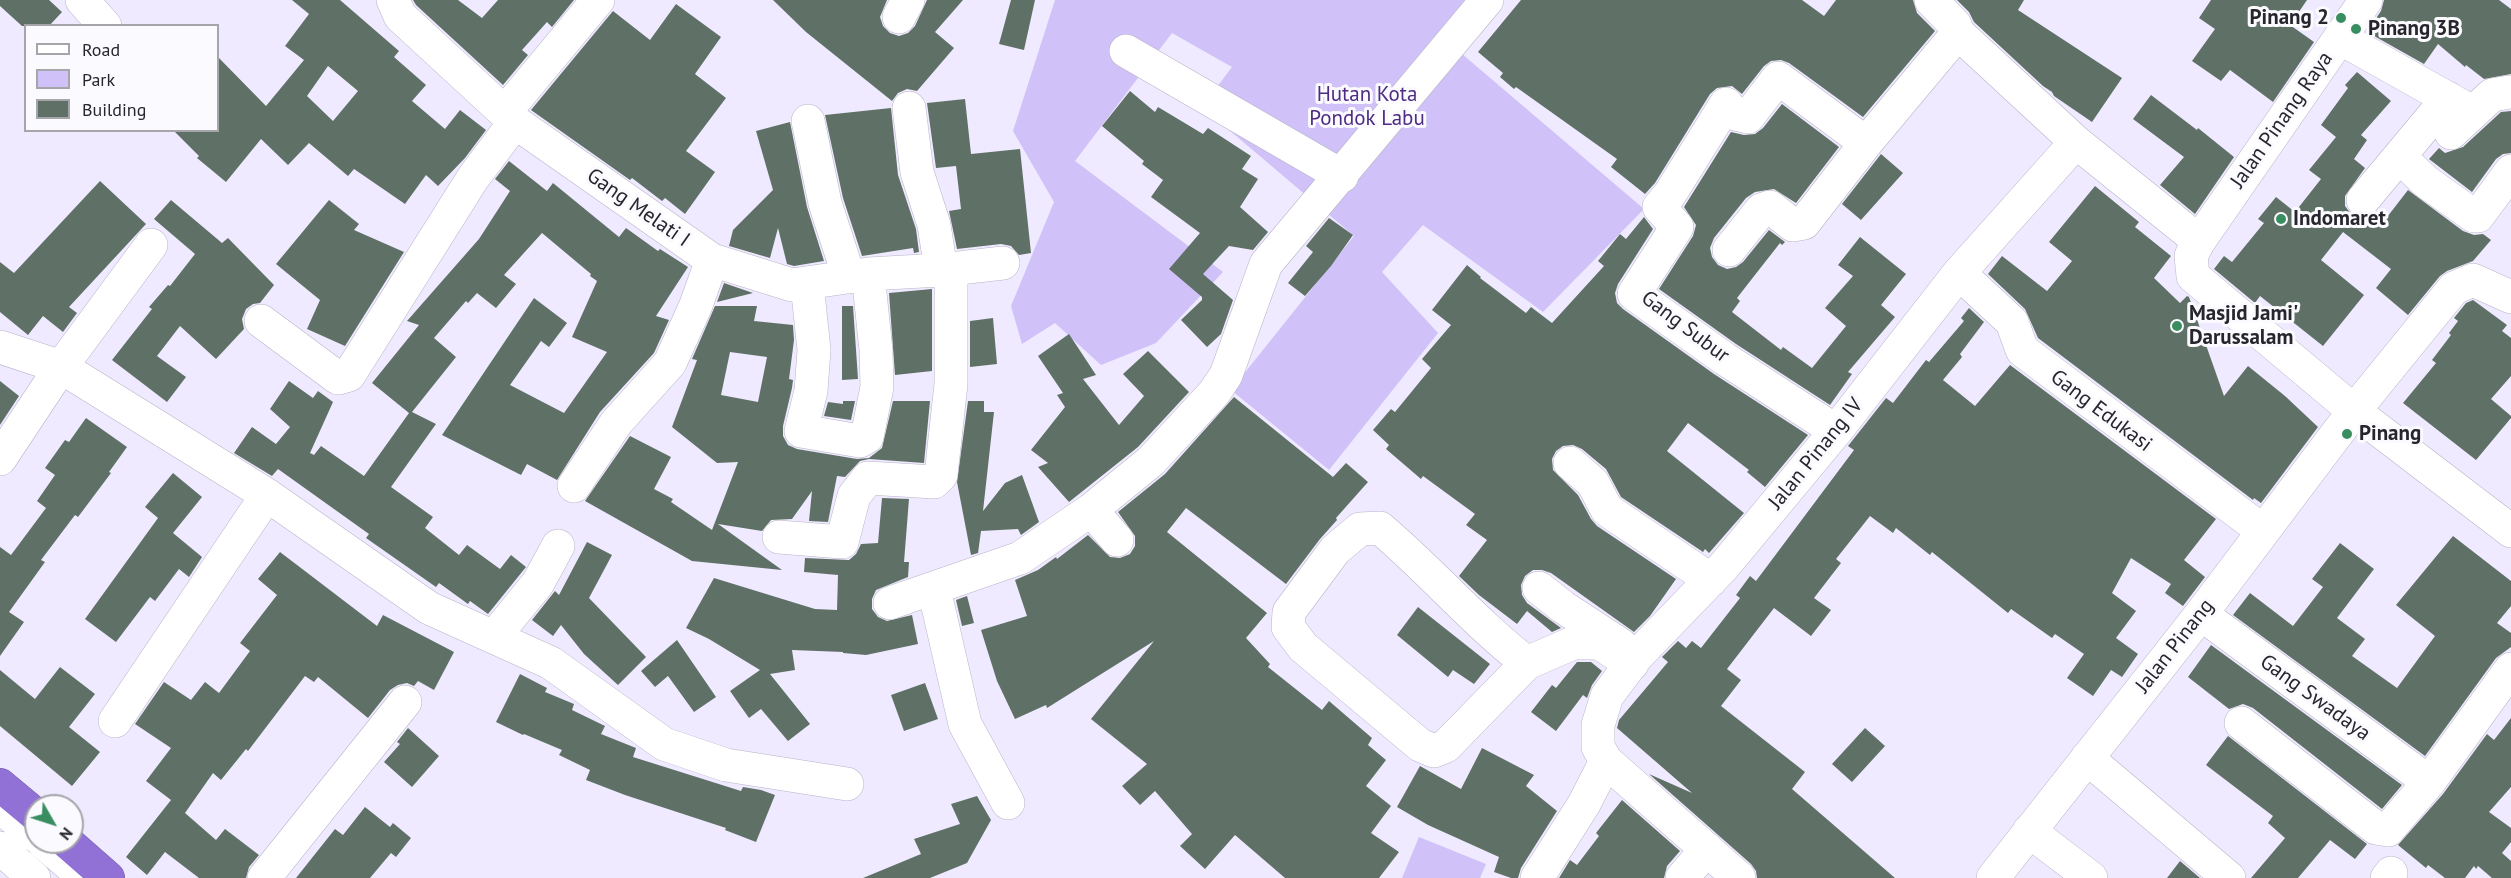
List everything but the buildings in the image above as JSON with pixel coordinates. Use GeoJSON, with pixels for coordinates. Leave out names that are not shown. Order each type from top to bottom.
{"type":"FeatureCollection","features":[{"type":"Feature","properties":{"kind":"highway"},"geometry":{"type":"LineString","coordinates":[[0,785],[24,805]]}},
{"type":"Feature","properties":{"kind":"highway"},"geometry":{"type":"LineString","coordinates":[[63,860],[108,878]]}},
{"type":"Feature","properties":{"kind":"street"},"geometry":{"type":"LineString","coordinates":[[82,0],[103,24]]}},
{"type":"Feature","properties":{"kind":"street","name":"Gang Melati I"},"geometry":{"type":"LineString","coordinates":[[393,0],[400,16],[510,117],[712,260],[792,285],[859,275],[1003,263]]}},
{"type":"Feature","properties":{"kind":"street"},"geometry":{"type":"LineString","coordinates":[[261,321],[338,378],[349,375],[510,117],[598,0]]}},
{"type":"Feature","properties":{"kind":"street"},"geometry":{"type":"LineString","coordinates":[[890,603],[1020,558],[1091,510],[1151,461],[1214,393],[1226,375],[1266,264],[1487,0]]}},
{"type":"Feature","properties":{"kind":"street"},"geometry":{"type":"LineString","coordinates":[[1931,0],[1955,25],[1958,33],[2076,142],[2199,241],[2191,256],[2193,276],[2354,411],[2511,531]]}},
{"type":"Feature","properties":{"kind":"street","name":"Jalan Pinang Raya"},"geometry":{"type":"LineString","coordinates":[[2199,241],[2366,0]]}},
{"type":"Feature","properties":{"kind":"street"},"geometry":{"type":"LineString","coordinates":[[1729,250],[1761,210],[1770,207],[1793,225],[1804,223],[1866,143],[1958,33]]}},
{"type":"Feature","properties":{"kind":"street"},"geometry":{"type":"LineString","coordinates":[[2340,38],[2457,114]]}},
{"type":"Feature","properties":{"kind":"street"},"geometry":{"type":"LineString","coordinates":[[1126,51],[1341,176]]}},
{"type":"Feature","properties":{"kind":"street","name":"Gang Subur"},"geometry":{"type":"LineString","coordinates":[[1836,431],[1725,359],[1635,294],[1677,227],[1659,207],[1670,194],[1726,104],[1736,114],[1748,117],[1778,78],[1866,143]]}},
{"type":"Feature","properties":{"kind":"street"},"geometry":{"type":"LineString","coordinates":[[2363,200],[2400,157],[2457,114],[2492,95],[2509,92]]}},
{"type":"Feature","properties":{"kind":"street"},"geometry":{"type":"LineString","coordinates":[[779,537],[842,542],[854,496],[868,478],[934,483],[940,475],[951,384],[946,269],[917,172],[909,108]]}},
{"type":"Feature","properties":{"kind":"street"},"geometry":{"type":"LineString","coordinates":[[807,284],[814,350],[811,392],[801,431],[860,441],[867,437],[877,387],[876,350],[859,275],[825,204],[808,121]]}},
{"type":"Feature","properties":{"kind":"street","name":"Jalan Pinang IV"},"geometry":{"type":"LineString","coordinates":[[1606,761],[1598,747],[1598,725],[1607,696],[1634,660],[1711,580],[1836,431],[1959,273],[2076,142]]}},
{"type":"Feature","properties":{"kind":"street"},"geometry":{"type":"LineString","coordinates":[[2400,157],[2425,181],[2474,216],[2478,216],[2511,171]]}},
{"type":"Feature","properties":{"kind":"street"},"geometry":{"type":"LineString","coordinates":[[0,459],[61,367],[151,245]]}},
{"type":"Feature","properties":{"kind":"street"},"geometry":{"type":"LineString","coordinates":[[574,486],[616,423],[670,363],[696,305],[712,260]]}},
{"type":"Feature","properties":{"kind":"street","name":"Gang Edukasi"},"geometry":{"type":"LineString","coordinates":[[1959,273],[2012,322],[2022,350],[2263,531]]}},
{"type":"Feature","properties":{"kind":"street","name":"Jalan Pinang"},"geometry":{"type":"LineString","coordinates":[[1993,878],[2201,614],[2354,411],[2454,288],[2473,279],[2511,297]]}},
{"type":"Feature","properties":{"kind":"street"},"geometry":{"type":"LineString","coordinates":[[0,347],[61,367],[267,495],[429,608],[551,663],[664,744],[726,765],[848,784]]}},
{"type":"Feature","properties":{"kind":"street"},"geometry":{"type":"LineString","coordinates":[[1570,463],[1593,483],[1607,510],[1711,580]]}},
{"type":"Feature","properties":{"kind":"street"},"geometry":{"type":"LineString","coordinates":[[115,721],[267,495]]}},
{"type":"Feature","properties":{"kind":"street"},"geometry":{"type":"LineString","coordinates":[[1091,510],[1117,540]]}},
{"type":"Feature","properties":{"kind":"street"},"geometry":{"type":"LineString","coordinates":[[1527,663],[1493,637],[1380,528],[1360,529],[1335,550],[1289,612],[1288,627],[1303,647],[1420,745],[1434,751],[1446,746],[1527,663],[1573,643],[1599,643],[1634,660]]}},
{"type":"Feature","properties":{"kind":"street"},"geometry":{"type":"LineString","coordinates":[[494,638],[538,583],[558,546]]}},
{"type":"Feature","properties":{"kind":"street"},"geometry":{"type":"LineString","coordinates":[[1539,588],[1634,660]]}},
{"type":"Feature","properties":{"kind":"street"},"geometry":{"type":"LineString","coordinates":[[934,589],[965,724],[1008,803]]}},
{"type":"Feature","properties":{"kind":"street","name":"Gang Swadaya"},"geometry":{"type":"LineString","coordinates":[[2201,614],[2429,782]]}},
{"type":"Feature","properties":{"kind":"street"},"geometry":{"type":"LineString","coordinates":[[2241,723],[2376,828],[2388,830],[2429,782],[2511,669]]}},
{"type":"Feature","properties":{"kind":"street"},"geometry":{"type":"LineString","coordinates":[[264,878],[405,702]]}},
{"type":"Feature","properties":{"kind":"street"},"geometry":{"type":"LineString","coordinates":[[2087,758],[2229,878]]}},
{"type":"Feature","properties":{"kind":"street"},"geometry":{"type":"LineString","coordinates":[[1538,878],[1584,804],[1606,761],[1739,878]]}},
{"type":"Feature","properties":{"kind":"street"},"geometry":{"type":"LineString","coordinates":[[0,807],[24,826]]}},
{"type":"Feature","properties":{"kind":"street"},"geometry":{"type":"LineString","coordinates":[[2029,831],[2091,878]]}},
{"type":"Feature","properties":{"kind":"street"},"geometry":{"type":"LineString","coordinates":[[0,848],[34,878]]}},
{"type":"Feature","properties":{"kind":"street"},"geometry":{"type":"LineString","coordinates":[[1682,878],[1707,849]]}},
{"type":"Feature","properties":{"kind":"green space","name":"Hutan Kota Pondok Labu"},"geometry":{"type":"Polygon","coordinates":[[[1055,0],[1491,0],[1455,48],[1644,209],[1543,312],[1423,225],[1382,272],[1438,333],[1329,470],[1231,390],[1354,236],[1202,107],[1232,67],[1172,33],[1075,161],[1223,272],[1156,343],[1101,365],[1055,323],[1022,344],[1011,306],[1054,202],[1013,131],[1055,0]]]}},
{"type":"Feature","properties":{"kind":"green space"},"geometry":{"type":"Polygon","coordinates":[[[1419,837],[1486,864],[1480,878],[1402,878],[1419,837]]]}},
{"type":"Feature","properties":{"kind":"place","name":"Pinang 2"},"geometry":{"type":"Point","coordinates":[2341,18]}},
{"type":"Feature","properties":{"kind":"place","name":"Pinang 3B"},"geometry":{"type":"Point","coordinates":[2356,29]}},
{"type":"Feature","properties":{"kind":"place","name":"Indomaret"},"geometry":{"type":"Point","coordinates":[2281,219]}},
{"type":"Feature","properties":{"kind":"place","name":"Masjid Jami' Darussalam"},"geometry":{"type":"Point","coordinates":[2177,326]}},
{"type":"Feature","properties":{"kind":"place","name":"Pinang"},"geometry":{"type":"Point","coordinates":[2347,434]}}]}
